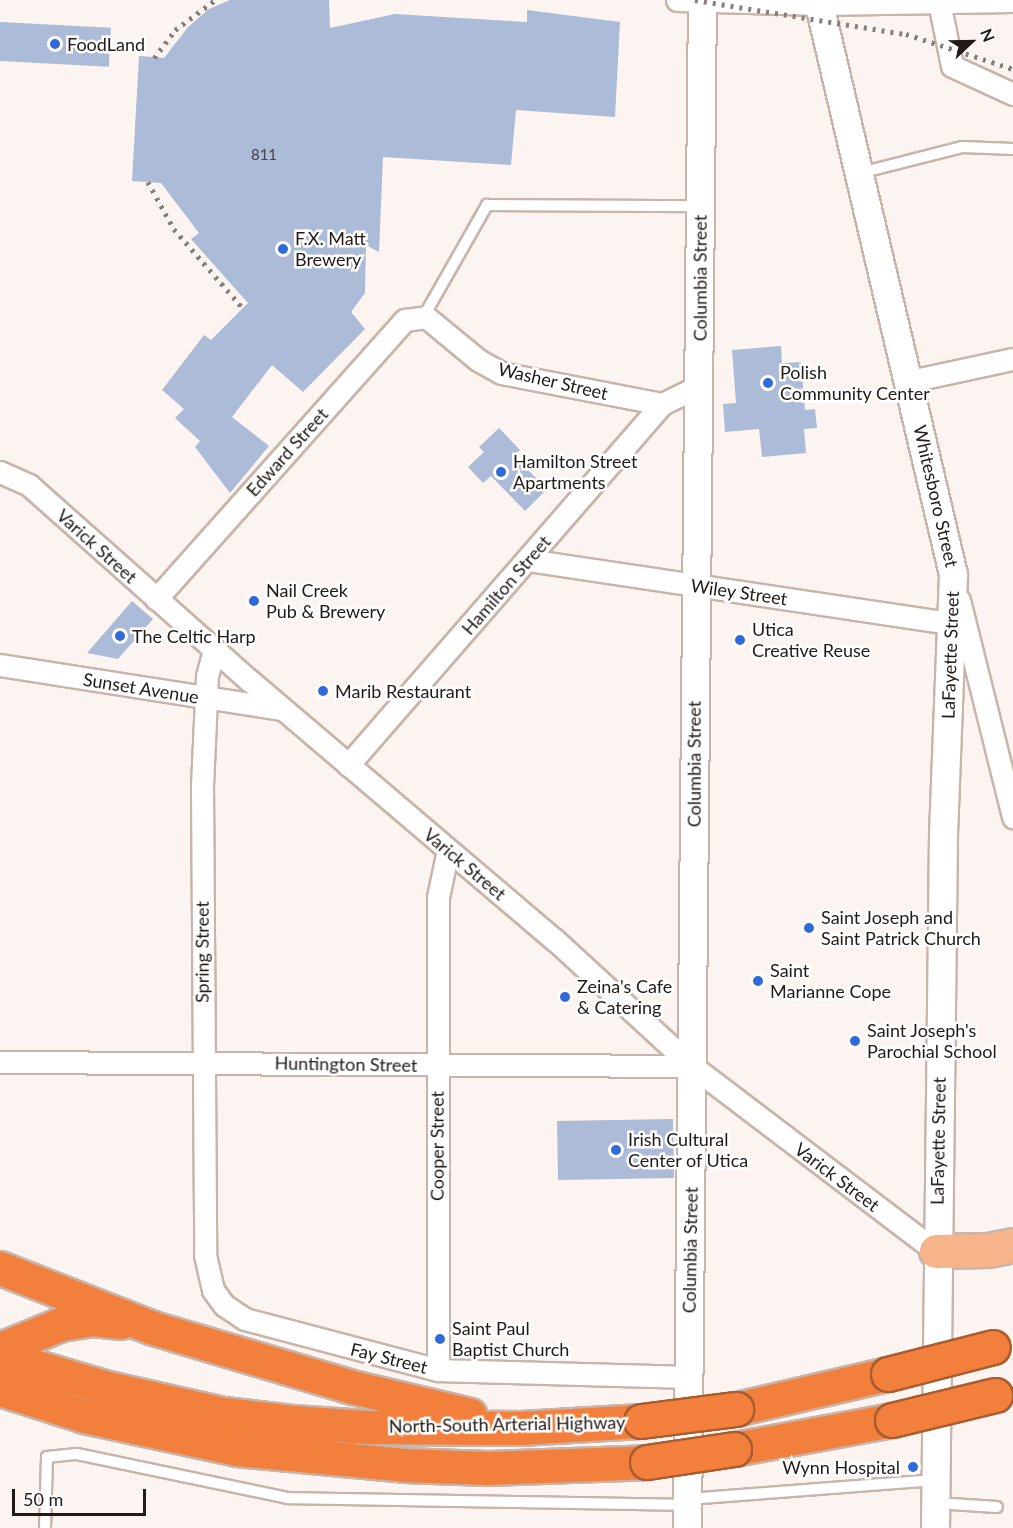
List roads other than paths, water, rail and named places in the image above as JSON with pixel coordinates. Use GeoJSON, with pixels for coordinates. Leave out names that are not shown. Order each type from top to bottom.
{"type":"FeatureCollection","features":[{"type":"Feature","properties":{"kind":"highway"},"geometry":{"type":"LineString","coordinates":[[0,1268],[153,1328],[352,1387],[522,1428]]}},
{"type":"Feature","properties":{"kind":"highway"},"geometry":{"type":"LineString","coordinates":[[0,1348],[36,1332],[92,1319],[153,1328]]}},
{"type":"Feature","properties":{"kind":"highway","name":"North-South Arterial Highway"},"geometry":{"type":"LineString","coordinates":[[0,1356],[104,1387],[224,1414],[365,1427],[522,1428],[641,1421],[736,1409],[888,1374],[1003,1344]]}},
{"type":"Feature","properties":{"kind":"highway","name":"North-South Arterial Highway"},"geometry":{"type":"LineString","coordinates":[[0,1389],[84,1416],[236,1449],[404,1465],[487,1468],[647,1462],[734,1449],[892,1420],[1004,1393]]}},
{"type":"Feature","properties":{"kind":"main road"},"geometry":{"type":"LineString","coordinates":[[936,1251],[988,1250],[1013,1245]]}},
{"type":"Feature","properties":{"kind":"street"},"geometry":{"type":"LineString","coordinates":[[693,0],[1013,1]]}},
{"type":"Feature","properties":{"kind":"street","name":"Columbia Street"},"geometry":{"type":"LineString","coordinates":[[687,1511],[700,206],[693,0]]}},
{"type":"Feature","properties":{"kind":"street","name":"Whitesboro Street"},"geometry":{"type":"LineString","coordinates":[[818,2],[857,174],[910,381],[953,574],[1013,818]]}},
{"type":"Feature","properties":{"kind":"street"},"geometry":{"type":"LineString","coordinates":[[939,2],[952,66],[1013,94]]}},
{"type":"Feature","properties":{"kind":"street","name":"Washer Street"},"geometry":{"type":"LineString","coordinates":[[424,316],[478,360],[501,373],[662,404]]}},
{"type":"Feature","properties":{"kind":"street","name":"Edward Street"},"geometry":{"type":"LineString","coordinates":[[156,599],[405,320],[424,316]]}},
{"type":"Feature","properties":{"kind":"street"},"geometry":{"type":"LineString","coordinates":[[910,381],[1013,359]]}},
{"type":"Feature","properties":{"kind":"street"},"geometry":{"type":"LineString","coordinates":[[662,404],[699,386]]}},
{"type":"Feature","properties":{"kind":"street","name":"Hamilton Street"},"geometry":{"type":"LineString","coordinates":[[348,765],[662,404]]}},
{"type":"Feature","properties":{"kind":"street","name":"Varick Street"},"geometry":{"type":"LineString","coordinates":[[0,472],[29,485],[282,709],[555,940],[692,1066],[936,1251]]}},
{"type":"Feature","properties":{"kind":"street","name":"Wiley Street"},"geometry":{"type":"LineString","coordinates":[[528,560],[951,623]]}},
{"type":"Feature","properties":{"kind":"street","name":"LaFayette Street"},"geometry":{"type":"LineString","coordinates":[[935,1504],[936,1251],[943,834],[953,574]]}},
{"type":"Feature","properties":{"kind":"street","name":"Spring Street"},"geometry":{"type":"LineString","coordinates":[[205,1255],[202,1062],[206,698],[214,650]]}},
{"type":"Feature","properties":{"kind":"street","name":"Sunset Avenue"},"geometry":{"type":"LineString","coordinates":[[0,665],[282,709]]}},
{"type":"Feature","properties":{"kind":"street","name":"Cooper Street"},"geometry":{"type":"LineString","coordinates":[[438,1371],[438,897],[448,850]]}},
{"type":"Feature","properties":{"kind":"street","name":"Huntington Street"},"geometry":{"type":"LineString","coordinates":[[0,1062],[692,1066]]}},
{"type":"Feature","properties":{"kind":"street","name":"Fay Street"},"geometry":{"type":"LineString","coordinates":[[205,1255],[213,1290],[224,1305],[245,1319],[438,1371],[689,1377]]}},
{"type":"Feature","properties":{"kind":"lane"},"geometry":{"type":"LineString","coordinates":[[857,174],[962,147],[1013,149]]}},
{"type":"Feature","properties":{"kind":"lane"},"geometry":{"type":"LineString","coordinates":[[424,316],[487,205],[700,206]]}},
{"type":"Feature","properties":{"kind":"lane"},"geometry":{"type":"LineString","coordinates":[[45,1528],[47,1457],[77,1454],[287,1498],[687,1511],[935,1504],[997,1507]]}},
{"type":"Feature","properties":{"kind":"railway"},"geometry":{"type":"LineString","coordinates":[[154,58],[175,30],[215,0]]}},
{"type":"Feature","properties":{"kind":"railway"},"geometry":{"type":"LineString","coordinates":[[695,0],[906,34],[1013,69]]}},
{"type":"Feature","properties":{"kind":"railway"},"geometry":{"type":"LineString","coordinates":[[148,182],[174,229],[243,308]]}},
{"type":"Feature","properties":{"kind":"place","name":"FoodLand"},"geometry":{"type":"Point","coordinates":[55,44]}},
{"type":"Feature","properties":{"kind":"place","name":"F.X. Matt Brewery"},"geometry":{"type":"Point","coordinates":[283,249]}},
{"type":"Feature","properties":{"kind":"place","name":"Polish Community Center"},"geometry":{"type":"Point","coordinates":[768,383]}},
{"type":"Feature","properties":{"kind":"place","name":"Hamilton Street Apartments"},"geometry":{"type":"Point","coordinates":[501,472]}},
{"type":"Feature","properties":{"kind":"place","name":"Nail Creek Pub & Brewery"},"geometry":{"type":"Point","coordinates":[254,601]}},
{"type":"Feature","properties":{"kind":"place","name":"The Celtic Harp"},"geometry":{"type":"Point","coordinates":[120,636]}},
{"type":"Feature","properties":{"kind":"place","name":"Utica Creative Reuse"},"geometry":{"type":"Point","coordinates":[740,640]}},
{"type":"Feature","properties":{"kind":"place","name":"Marib Restaurant"},"geometry":{"type":"Point","coordinates":[323,691]}},
{"type":"Feature","properties":{"kind":"place","name":"Saint Joseph and Saint Patrick Church"},"geometry":{"type":"Point","coordinates":[809,928]}},
{"type":"Feature","properties":{"kind":"place","name":"Saint Marianne Cope"},"geometry":{"type":"Point","coordinates":[758,981]}},
{"type":"Feature","properties":{"kind":"place","name":"Zeina's Cafe & Catering"},"geometry":{"type":"Point","coordinates":[565,997]}},
{"type":"Feature","properties":{"kind":"place","name":"Saint Joseph's Parochial School"},"geometry":{"type":"Point","coordinates":[855,1041]}},
{"type":"Feature","properties":{"kind":"place","name":"Irish Cultural Center of Utica"},"geometry":{"type":"Point","coordinates":[616,1150]}},
{"type":"Feature","properties":{"kind":"place","name":"Saint Paul Baptist Church"},"geometry":{"type":"Point","coordinates":[440,1339]}},
{"type":"Feature","properties":{"kind":"place","name":"Wynn Hospital"},"geometry":{"type":"Point","coordinates":[913,1467]}}]}
